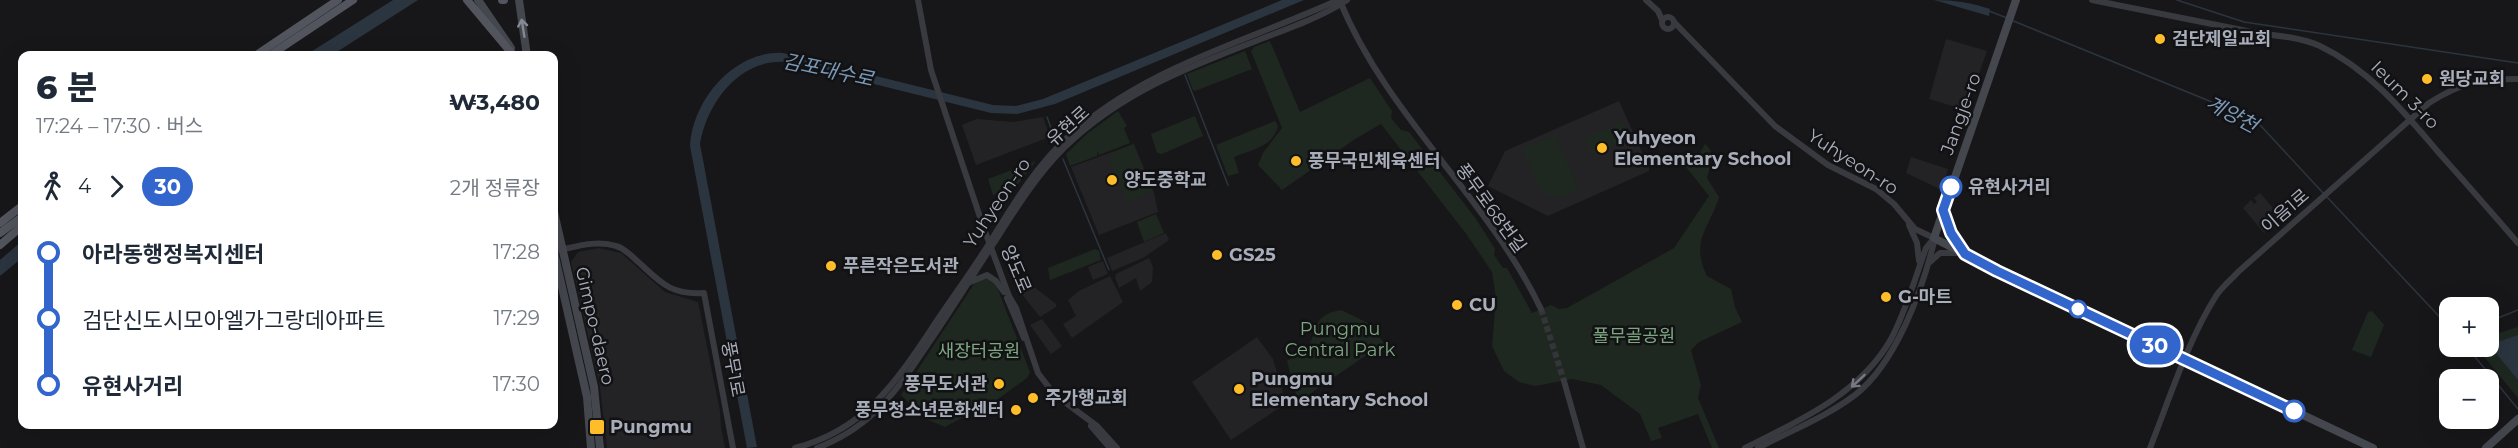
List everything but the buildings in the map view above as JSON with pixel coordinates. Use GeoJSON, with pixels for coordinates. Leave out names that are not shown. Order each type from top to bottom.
{"type":"FeatureCollection","features":[{"type":"Feature","properties":{"kind":"main road"},"geometry":{"type":"LineString","coordinates":[[262,51],[338,0]]}},
{"type":"Feature","properties":{"kind":"main road"},"geometry":{"type":"LineString","coordinates":[[467,0],[510,51]]}},
{"type":"Feature","properties":{"kind":"main road"},"geometry":{"type":"LineString","coordinates":[[478,0],[512,51]]}},
{"type":"Feature","properties":{"kind":"main road"},"geometry":{"type":"LineString","coordinates":[[519,0],[527,51]]}},
{"type":"Feature","properties":{"kind":"main road"},"geometry":{"type":"LineString","coordinates":[[277,51],[352,1]]}},
{"type":"Feature","properties":{"kind":"main road","name":"Jangje-ro"},"geometry":{"type":"LineString","coordinates":[[1934,238],[2015,4]]}},
{"type":"Feature","properties":{"kind":"main road"},"geometry":{"type":"LineString","coordinates":[[0,218],[18,208]]}},
{"type":"Feature","properties":{"kind":"main road"},"geometry":{"type":"LineString","coordinates":[[0,223],[18,209]]}},
{"type":"Feature","properties":{"kind":"main road"},"geometry":{"type":"LineString","coordinates":[[1943,210],[1951,233],[1965,254]]}},
{"type":"Feature","properties":{"kind":"main road"},"geometry":{"type":"LineString","coordinates":[[0,233],[18,220]]}},
{"type":"Feature","properties":{"kind":"main road"},"geometry":{"type":"LineString","coordinates":[[0,244],[18,229]]}},
{"type":"Feature","properties":{"kind":"main road"},"geometry":{"type":"LineString","coordinates":[[1934,238],[2373,448]]}},
{"type":"Feature","properties":{"kind":"main road","name":"Gimpo-daero"},"geometry":{"type":"LineString","coordinates":[[558,258],[594,387],[600,448]]}},
{"type":"Feature","properties":{"kind":"main road","name":"Gimpo-daero"},"geometry":{"type":"LineString","coordinates":[[558,260],[587,397],[591,448]]}},
{"type":"Feature","properties":{"kind":"main road"},"geometry":{"type":"LineString","coordinates":[[2486,448],[2518,419]]}},
{"type":"Feature","properties":{"kind":"street","name":"양도로"},"geometry":{"type":"LineString","coordinates":[[917,0],[935,86],[989,248],[1016,308],[1038,373],[1045,385],[1065,404],[1097,426],[1118,448]]}},
{"type":"Feature","properties":{"kind":"street"},"geometry":{"type":"LineString","coordinates":[[1648,0],[1668,20],[1670,29]]}},
{"type":"Feature","properties":{"kind":"street","name":"Ieum 3-ro"},"geometry":{"type":"LineString","coordinates":[[2092,0],[2262,34],[2287,36],[2318,45],[2349,63],[2381,88],[2518,243]]}},
{"type":"Feature","properties":{"kind":"street","name":"Yuhyeon-ro"},"geometry":{"type":"LineString","coordinates":[[795,448],[840,430],[865,414],[884,396],[907,367],[989,248],[1020,192],[1068,137],[1109,104],[1169,69],[1342,1]]}},
{"type":"Feature","properties":{"kind":"street","name":"풍무로68번길"},"geometry":{"type":"LineString","coordinates":[[1342,1],[1353,36],[1374,73],[1500,244],[1540,310]]}},
{"type":"Feature","properties":{"kind":"street"},"geometry":{"type":"LineString","coordinates":[[1668,20],[1663,28],[1681,32]]}},
{"type":"Feature","properties":{"kind":"street","name":"Yuhyeon-ro"},"geometry":{"type":"LineString","coordinates":[[1668,20],[1769,121],[1828,165],[1881,193],[1916,229],[1934,238]]}},
{"type":"Feature","properties":{"kind":"street","name":"이음1로"},"geometry":{"type":"LineString","coordinates":[[2150,448],[2185,359],[2218,294],[2238,272],[2429,104],[2458,87],[2478,80],[2518,79]]}},
{"type":"Feature","properties":{"kind":"street"},"geometry":{"type":"LineString","coordinates":[[1906,219],[1918,247],[1922,269]]}},
{"type":"Feature","properties":{"kind":"street"},"geometry":{"type":"LineString","coordinates":[[1758,448],[1837,406],[1869,382],[1890,355],[1902,333],[1922,269],[1926,248],[1934,238]]}},
{"type":"Feature","properties":{"kind":"street","name":"풍무1로"},"geometry":{"type":"LineString","coordinates":[[558,251],[596,246],[617,248],[672,292],[684,296],[704,294],[708,327],[732,448]]}},
{"type":"Feature","properties":{"kind":"street"},"geometry":{"type":"LineString","coordinates":[[817,448],[857,428],[887,402],[968,283],[989,248]]}},
{"type":"Feature","properties":{"kind":"street"},"geometry":{"type":"LineString","coordinates":[[989,248],[1039,381],[1052,396],[1094,428],[1110,448]]}},
{"type":"Feature","properties":{"kind":"street"},"geometry":{"type":"LineString","coordinates":[[1745,448],[1817,409],[1859,381],[1878,359],[1891,338],[1922,269],[1940,253],[1965,254]]}},
{"type":"Feature","properties":{"kind":"street"},"geometry":{"type":"LineString","coordinates":[[968,283],[987,275],[996,281],[1005,292]]}},
{"type":"Feature","properties":{"kind":"street"},"geometry":{"type":"LineString","coordinates":[[1563,382],[1581,448]]}},
{"type":"Feature","properties":{"kind":"shaded area"},"geometry":{"type":"Polygon","coordinates":[[[1946,39],[1987,51],[1966,110],[1929,99],[1946,39]]]}},
{"type":"Feature","properties":{"kind":"shaded area"},"geometry":{"type":"Polygon","coordinates":[[[1619,101],[1649,171],[1548,216],[1488,186],[1505,151],[1619,101]]]}},
{"type":"Feature","properties":{"kind":"shaded area"},"geometry":{"type":"Polygon","coordinates":[[[1043,117],[1050,137],[976,165],[962,125],[977,119],[1013,122],[1043,117]]]}},
{"type":"Feature","properties":{"kind":"shaded area","name":"양도중학교"},"geometry":{"type":"Polygon","coordinates":[[[1134,144],[1154,193],[1158,212],[1099,235],[1071,167],[1134,144]]]}},
{"type":"Feature","properties":{"kind":"shaded area"},"geometry":{"type":"Polygon","coordinates":[[[1911,157],[1948,169],[1942,190],[1906,173],[1911,157]]]}},
{"type":"Feature","properties":{"kind":"shaded area"},"geometry":{"type":"Polygon","coordinates":[[[2260,193],[2282,218],[2276,222],[2273,219],[2270,221],[2273,225],[2264,233],[2243,208],[2251,200],[2254,204],[2257,202],[2254,198],[2260,193]]]}},
{"type":"Feature","properties":{"kind":"shaded area"},"geometry":{"type":"Polygon","coordinates":[[[1166,233],[1169,240],[1143,258],[1112,271],[1107,258],[1166,233]]]}},
{"type":"Feature","properties":{"kind":"shaded area"},"geometry":{"type":"Polygon","coordinates":[[[599,248],[621,253],[665,292],[698,302],[720,411],[725,448],[607,448],[600,387],[571,262],[578,252],[599,248]]]}},
{"type":"Feature","properties":{"kind":"shaded area"},"geometry":{"type":"Polygon","coordinates":[[[1149,258],[1153,267],[1152,282],[1140,291],[1136,278],[1119,288],[1116,274],[1149,258]]]}},
{"type":"Feature","properties":{"kind":"shaded area"},"geometry":{"type":"Polygon","coordinates":[[[1103,261],[1108,274],[1093,280],[1088,267],[1103,261]]]}},
{"type":"Feature","properties":{"kind":"shaded area"},"geometry":{"type":"Polygon","coordinates":[[[1110,276],[1123,302],[1072,338],[1063,324],[1076,316],[1068,300],[1079,291],[1110,276]]]}},
{"type":"Feature","properties":{"kind":"shaded area"},"geometry":{"type":"Polygon","coordinates":[[[1024,279],[1056,304],[1056,307],[1040,317],[1021,293],[1018,293],[1015,282],[1024,279]]]}},
{"type":"Feature","properties":{"kind":"shaded area"},"geometry":{"type":"Polygon","coordinates":[[[1042,319],[1062,346],[1051,354],[1030,325],[1042,319]]]}},
{"type":"Feature","properties":{"kind":"shaded area","name":"Pungmu Elementary School"},"geometry":{"type":"Polygon","coordinates":[[[1257,337],[1273,359],[1284,396],[1275,402],[1279,408],[1231,440],[1192,382],[1257,337]]]}},
{"type":"Feature","properties":{"kind":"green space","name":"풀무골공원"},"geometry":{"type":"Polygon","coordinates":[[[1270,41],[1300,112],[1370,78],[1392,111],[1391,118],[1401,130],[1409,132],[1476,219],[1495,249],[1494,255],[1503,268],[1507,268],[1532,313],[1551,305],[1559,309],[1567,308],[1674,248],[1709,196],[1686,167],[1698,156],[1705,144],[1712,156],[1707,178],[1719,197],[1703,235],[1700,253],[1702,264],[1707,276],[1731,289],[1735,307],[1742,322],[1699,342],[1691,350],[1701,385],[1698,398],[1719,448],[1712,448],[1698,414],[1658,428],[1662,438],[1651,441],[1640,414],[1601,385],[1572,379],[1535,386],[1519,382],[1504,371],[1492,346],[1496,298],[1492,272],[1467,235],[1381,124],[1355,139],[1282,190],[1258,165],[1263,153],[1282,128],[1251,51],[1254,47],[1270,41]]]}},
{"type":"Feature","properties":{"kind":"green space"},"geometry":{"type":"Polygon","coordinates":[[[1245,51],[1252,69],[1193,90],[1187,74],[1245,51]]]}},
{"type":"Feature","properties":{"kind":"green space"},"geometry":{"type":"Polygon","coordinates":[[[1118,111],[1127,126],[1124,128],[1130,143],[1099,155],[1097,151],[1097,156],[1070,166],[1066,154],[1088,133],[1118,111]]]}},
{"type":"Feature","properties":{"kind":"green space"},"geometry":{"type":"Polygon","coordinates":[[[1195,116],[1203,136],[1162,154],[1157,153],[1151,134],[1195,116]]]}},
{"type":"Feature","properties":{"kind":"green space"},"geometry":{"type":"Polygon","coordinates":[[[1275,121],[1278,126],[1271,139],[1260,147],[1234,157],[1239,173],[1228,176],[1216,145],[1275,121]]]}},
{"type":"Feature","properties":{"kind":"green space"},"geometry":{"type":"Polygon","coordinates":[[[1624,122],[1631,138],[1592,154],[1585,138],[1624,122]]]}},
{"type":"Feature","properties":{"kind":"green space"},"geometry":{"type":"Polygon","coordinates":[[[1555,135],[1579,190],[1558,199],[1541,191],[1522,149],[1555,135]]]}},
{"type":"Feature","properties":{"kind":"green space"},"geometry":{"type":"Polygon","coordinates":[[[1133,144],[1152,192],[1127,202],[1109,157],[1113,155],[1112,153],[1133,144]]]}},
{"type":"Feature","properties":{"kind":"green space"},"geometry":{"type":"Polygon","coordinates":[[[1036,161],[1016,187],[993,195],[988,179],[1036,161]]]}},
{"type":"Feature","properties":{"kind":"green space"},"geometry":{"type":"Polygon","coordinates":[[[1156,214],[1164,233],[1144,242],[1137,222],[1156,214]]]}},
{"type":"Feature","properties":{"kind":"green space"},"geometry":{"type":"Polygon","coordinates":[[[1095,249],[1099,251],[1101,260],[1050,280],[1048,268],[1095,249]]]}},
{"type":"Feature","properties":{"kind":"green space","name":"새장터공원"},"geometry":{"type":"Polygon","coordinates":[[[985,278],[991,279],[997,287],[1030,372],[1027,378],[991,404],[945,427],[926,419],[901,395],[974,284],[985,278]]]}},
{"type":"Feature","properties":{"kind":"green space","name":"Pungmu Central Park"},"geometry":{"type":"Polygon","coordinates":[[[1341,310],[1368,323],[1384,343],[1298,402],[1287,361],[1307,347],[1317,324],[1324,316],[1341,310]]]}},
{"type":"Feature","properties":{"kind":"green space"},"geometry":{"type":"Polygon","coordinates":[[[2372,311],[2384,325],[2371,357],[2352,350],[2368,312],[2372,311]]]}},
{"type":"Feature","properties":{"kind":"green space"},"geometry":{"type":"Polygon","coordinates":[[[2518,327],[2518,398],[2499,375],[2499,369],[2494,369],[2484,357],[2499,357],[2499,333],[2518,327]]]}},
{"type":"Feature","properties":{"kind":"water"},"geometry":{"type":"Polygon","coordinates":[[[393,0],[418,0],[338,51],[312,51],[393,0]]]}},
{"type":"Feature","properties":{"kind":"water","name":"김포대수로"},"geometry":{"type":"Polygon","coordinates":[[[1282,0],[1304,0],[1055,104],[1017,114],[991,113],[785,62],[768,63],[753,68],[728,86],[710,113],[700,144],[757,447],[747,448],[690,146],[699,112],[719,81],[733,69],[765,54],[783,53],[993,105],[1016,106],[1043,99],[1282,0]]]}},
{"type":"Feature","properties":{"kind":"water"},"geometry":{"type":"Polygon","coordinates":[[[1934,0],[1956,1],[1990,9],[1989,16],[1934,0]]]}},
{"type":"Feature","properties":{"kind":"water"},"geometry":{"type":"Polygon","coordinates":[[[18,244],[18,261],[0,276],[0,260],[18,244]]]}},
{"type":"Feature","properties":{"kind":"water"},"geometry":{"type":"Polygon","coordinates":[[[2518,335],[2518,380],[2499,357],[2499,342],[2518,335]]]}},
{"type":"Feature","properties":{"kind":"waterway"},"geometry":{"type":"LineString","coordinates":[[2177,0],[2244,22],[2518,63]]}},
{"type":"Feature","properties":{"kind":"waterway","name":"계양천"},"geometry":{"type":"LineString","coordinates":[[1989,11],[2007,18]]}},
{"type":"Feature","properties":{"kind":"waterway","name":"계양천"},"geometry":{"type":"LineString","coordinates":[[2011,20],[2229,109],[2261,126],[2324,194]]}},
{"type":"Feature","properties":{"kind":"waterway"},"geometry":{"type":"LineString","coordinates":[[1185,75],[1228,185]]}},
{"type":"Feature","properties":{"kind":"waterway"},"geometry":{"type":"LineString","coordinates":[[1047,117],[1055,139]]}},
{"type":"Feature","properties":{"kind":"waterway"},"geometry":{"type":"LineString","coordinates":[[1063,159],[1109,270]]}},
{"type":"Feature","properties":{"kind":"waterway","name":"계양천"},"geometry":{"type":"LineString","coordinates":[[2327,197],[2439,316]]}},
{"type":"Feature","properties":{"kind":"waterway","name":"계양천"},"geometry":{"type":"LineString","coordinates":[[2499,318],[2518,310]]}},
{"type":"Feature","properties":{"kind":"waterway","name":"계양천"},"geometry":{"type":"LineString","coordinates":[[2475,357],[2518,409]]}},
{"type":"Feature","properties":{"kind":"tunnel"},"geometry":{"type":"LineString","coordinates":[[1541,309],[1564,381]]}},
{"type":"Feature","properties":{"kind":"bus line","name":"30"},"geometry":{"type":"LineString","coordinates":[[1951,187],[1943,210],[1951,233],[1965,254],[2294,411]]}},
{"type":"Feature","properties":{"kind":"place","name":"검단제일교회"},"geometry":{"type":"Point","coordinates":[2160,39]}},
{"type":"Feature","properties":{"kind":"place","name":"원당교회"},"geometry":{"type":"Point","coordinates":[2427,79]}},
{"type":"Feature","properties":{"kind":"place","name":"Yuhyeon Elementary School"},"geometry":{"type":"Point","coordinates":[1602,148]}},
{"type":"Feature","properties":{"kind":"place","name":"풍무국민체육센터"},"geometry":{"type":"Point","coordinates":[1296,161]}},
{"type":"Feature","properties":{"kind":"place","name":"양도중학교"},"geometry":{"type":"Point","coordinates":[1112,180]}},
{"type":"Feature","properties":{"kind":"place","name":"유현사거리"},"geometry":{"type":"Point","coordinates":[1951,187]}},
{"type":"Feature","properties":{"kind":"place","name":"GS25"},"geometry":{"type":"Point","coordinates":[1217,255]}},
{"type":"Feature","properties":{"kind":"place","name":"푸른작은도서관"},"geometry":{"type":"Point","coordinates":[831,266]}},
{"type":"Feature","properties":{"kind":"place","name":"G-마트"},"geometry":{"type":"Point","coordinates":[1886,297]}},
{"type":"Feature","properties":{"kind":"place","name":"CU"},"geometry":{"type":"Point","coordinates":[1457,305]}},
{"type":"Feature","properties":{"kind":"place","name":"풍무도서관"},"geometry":{"type":"Point","coordinates":[999,384]}},
{"type":"Feature","properties":{"kind":"place","name":"Pungmu Elementary School"},"geometry":{"type":"Point","coordinates":[1239,389]}},
{"type":"Feature","properties":{"kind":"place","name":"주가행교회"},"geometry":{"type":"Point","coordinates":[1033,398]}},
{"type":"Feature","properties":{"kind":"place","name":"풍무청소년문화센터"},"geometry":{"type":"Point","coordinates":[1016,410]}},
{"type":"Feature","properties":{"kind":"place","name":"Pungmu"},"geometry":{"type":"Point","coordinates":[597,427]}}]}
